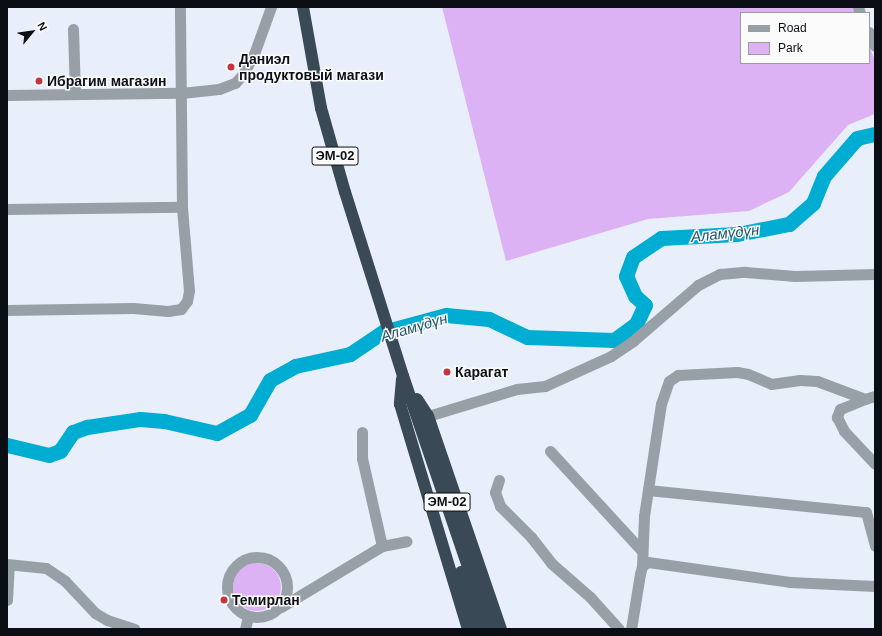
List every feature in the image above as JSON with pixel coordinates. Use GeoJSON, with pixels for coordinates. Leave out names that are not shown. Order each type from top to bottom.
{"type":"FeatureCollection","features":[{"type":"Feature","properties":{"kind":"highway","name":"ЭМ-02"},"geometry":{"type":"LineString","coordinates":[[303,7],[321,108],[378,302],[489,629]]}},
{"type":"Feature","properties":{"kind":"highway","name":"ЭМ-02"},"geometry":{"type":"LineString","coordinates":[[401,371],[406,402],[480,629]]}},
{"type":"Feature","properties":{"kind":"highway"},"geometry":{"type":"LineString","coordinates":[[401,371],[428,416],[501,629]]}},
{"type":"Feature","properties":{"kind":"highway"},"geometry":{"type":"LineString","coordinates":[[401,371],[400,404],[468,629]]}},
{"type":"Feature","properties":{"kind":"street"},"geometry":{"type":"LineString","coordinates":[[7,310],[133,308],[168,311],[181,309],[187,301],[189,291],[182,207],[180,7]]}},
{"type":"Feature","properties":{"kind":"street"},"geometry":{"type":"LineString","coordinates":[[7,95],[181,93],[219,89],[235,83],[254,54],[271,7]]}},
{"type":"Feature","properties":{"kind":"street"},"geometry":{"type":"LineString","coordinates":[[73,30],[75,94]]}},
{"type":"Feature","properties":{"kind":"street"},"geometry":{"type":"LineString","coordinates":[[870,34],[875,46]]}},
{"type":"Feature","properties":{"kind":"street"},"geometry":{"type":"LineString","coordinates":[[7,209],[182,207]]}},
{"type":"Feature","properties":{"kind":"street"},"geometry":{"type":"LineString","coordinates":[[428,416],[518,389],[545,386],[611,356],[633,341],[698,285],[720,274],[745,272],[795,276],[875,274]]}},
{"type":"Feature","properties":{"kind":"street"},"geometry":{"type":"LineString","coordinates":[[632,629],[642,566],[642,531],[648,490],[664,391],[669,381],[678,375],[737,372],[748,374],[772,384],[800,380],[817,381],[870,398]]}},
{"type":"Feature","properties":{"kind":"street"},"geometry":{"type":"LineString","coordinates":[[870,398],[840,408],[837,417],[844,431],[875,464]]}},
{"type":"Feature","properties":{"kind":"street"},"geometry":{"type":"LineString","coordinates":[[362,432],[362,458],[382,546]]}},
{"type":"Feature","properties":{"kind":"street"},"geometry":{"type":"LineString","coordinates":[[550,451],[642,551]]}},
{"type":"Feature","properties":{"kind":"street"},"geometry":{"type":"LineString","coordinates":[[499,480],[495,492],[500,506],[530,537],[551,563],[590,597],[620,629]]}},
{"type":"Feature","properties":{"kind":"street"},"geometry":{"type":"LineString","coordinates":[[648,490],[870,512],[875,546]]}},
{"type":"Feature","properties":{"kind":"street"},"geometry":{"type":"LineString","coordinates":[[280,607],[287,588],[283,572],[268,559],[249,558],[234,566],[228,575],[226,589],[230,602],[238,612],[248,617],[262,618],[382,546],[407,541]]}},
{"type":"Feature","properties":{"kind":"street"},"geometry":{"type":"LineString","coordinates":[[642,566],[648,562],[790,582],[875,586]]}},
{"type":"Feature","properties":{"kind":"street"},"geometry":{"type":"LineString","coordinates":[[7,600],[8,564],[46,568],[65,581],[95,613],[119,625],[135,629]]}},
{"type":"Feature","properties":{"kind":"street"},"geometry":{"type":"LineString","coordinates":[[245,629],[248,617]]}},
{"type":"Feature","properties":{"kind":"green space"},"geometry":{"type":"Polygon","coordinates":[[[442,7],[853,7],[856,12],[740,12],[740,64],[870,64],[870,48],[875,60],[875,114],[848,125],[789,192],[749,211],[648,219],[506,261],[442,7]]]}},
{"type":"Feature","properties":{"kind":"green space"},"geometry":{"type":"Polygon","coordinates":[[[257,563],[266,565],[274,570],[279,578],[281,587],[279,596],[274,604],[266,609],[257,611],[248,609],[240,604],[235,596],[233,587],[235,578],[240,570],[248,565],[257,563]]]}},
{"type":"Feature","properties":{"kind":"waterway","name":"Аламүдүн"},"geometry":{"type":"LineString","coordinates":[[7,445],[49,455],[60,451],[73,432],[87,427],[140,419],[164,421],[217,433],[250,415],[270,380],[295,366],[350,354],[383,332],[446,315],[489,319],[527,337],[614,340],[636,324],[645,305],[635,296],[626,276],[633,257],[661,238],[737,234],[789,224],[813,203],[824,176],[857,138],[875,134]]}},
{"type":"Feature","properties":{"kind":"place","name":"Даниэл продуктовый магази"},"geometry":{"type":"Point","coordinates":[231,67]}},
{"type":"Feature","properties":{"kind":"place","name":"Ибрагим магазин"},"geometry":{"type":"Point","coordinates":[39,81]}},
{"type":"Feature","properties":{"kind":"place","name":"Карагат"},"geometry":{"type":"Point","coordinates":[447,372]}},
{"type":"Feature","properties":{"kind":"place","name":"Темирлан"},"geometry":{"type":"Point","coordinates":[224,600]}}]}
